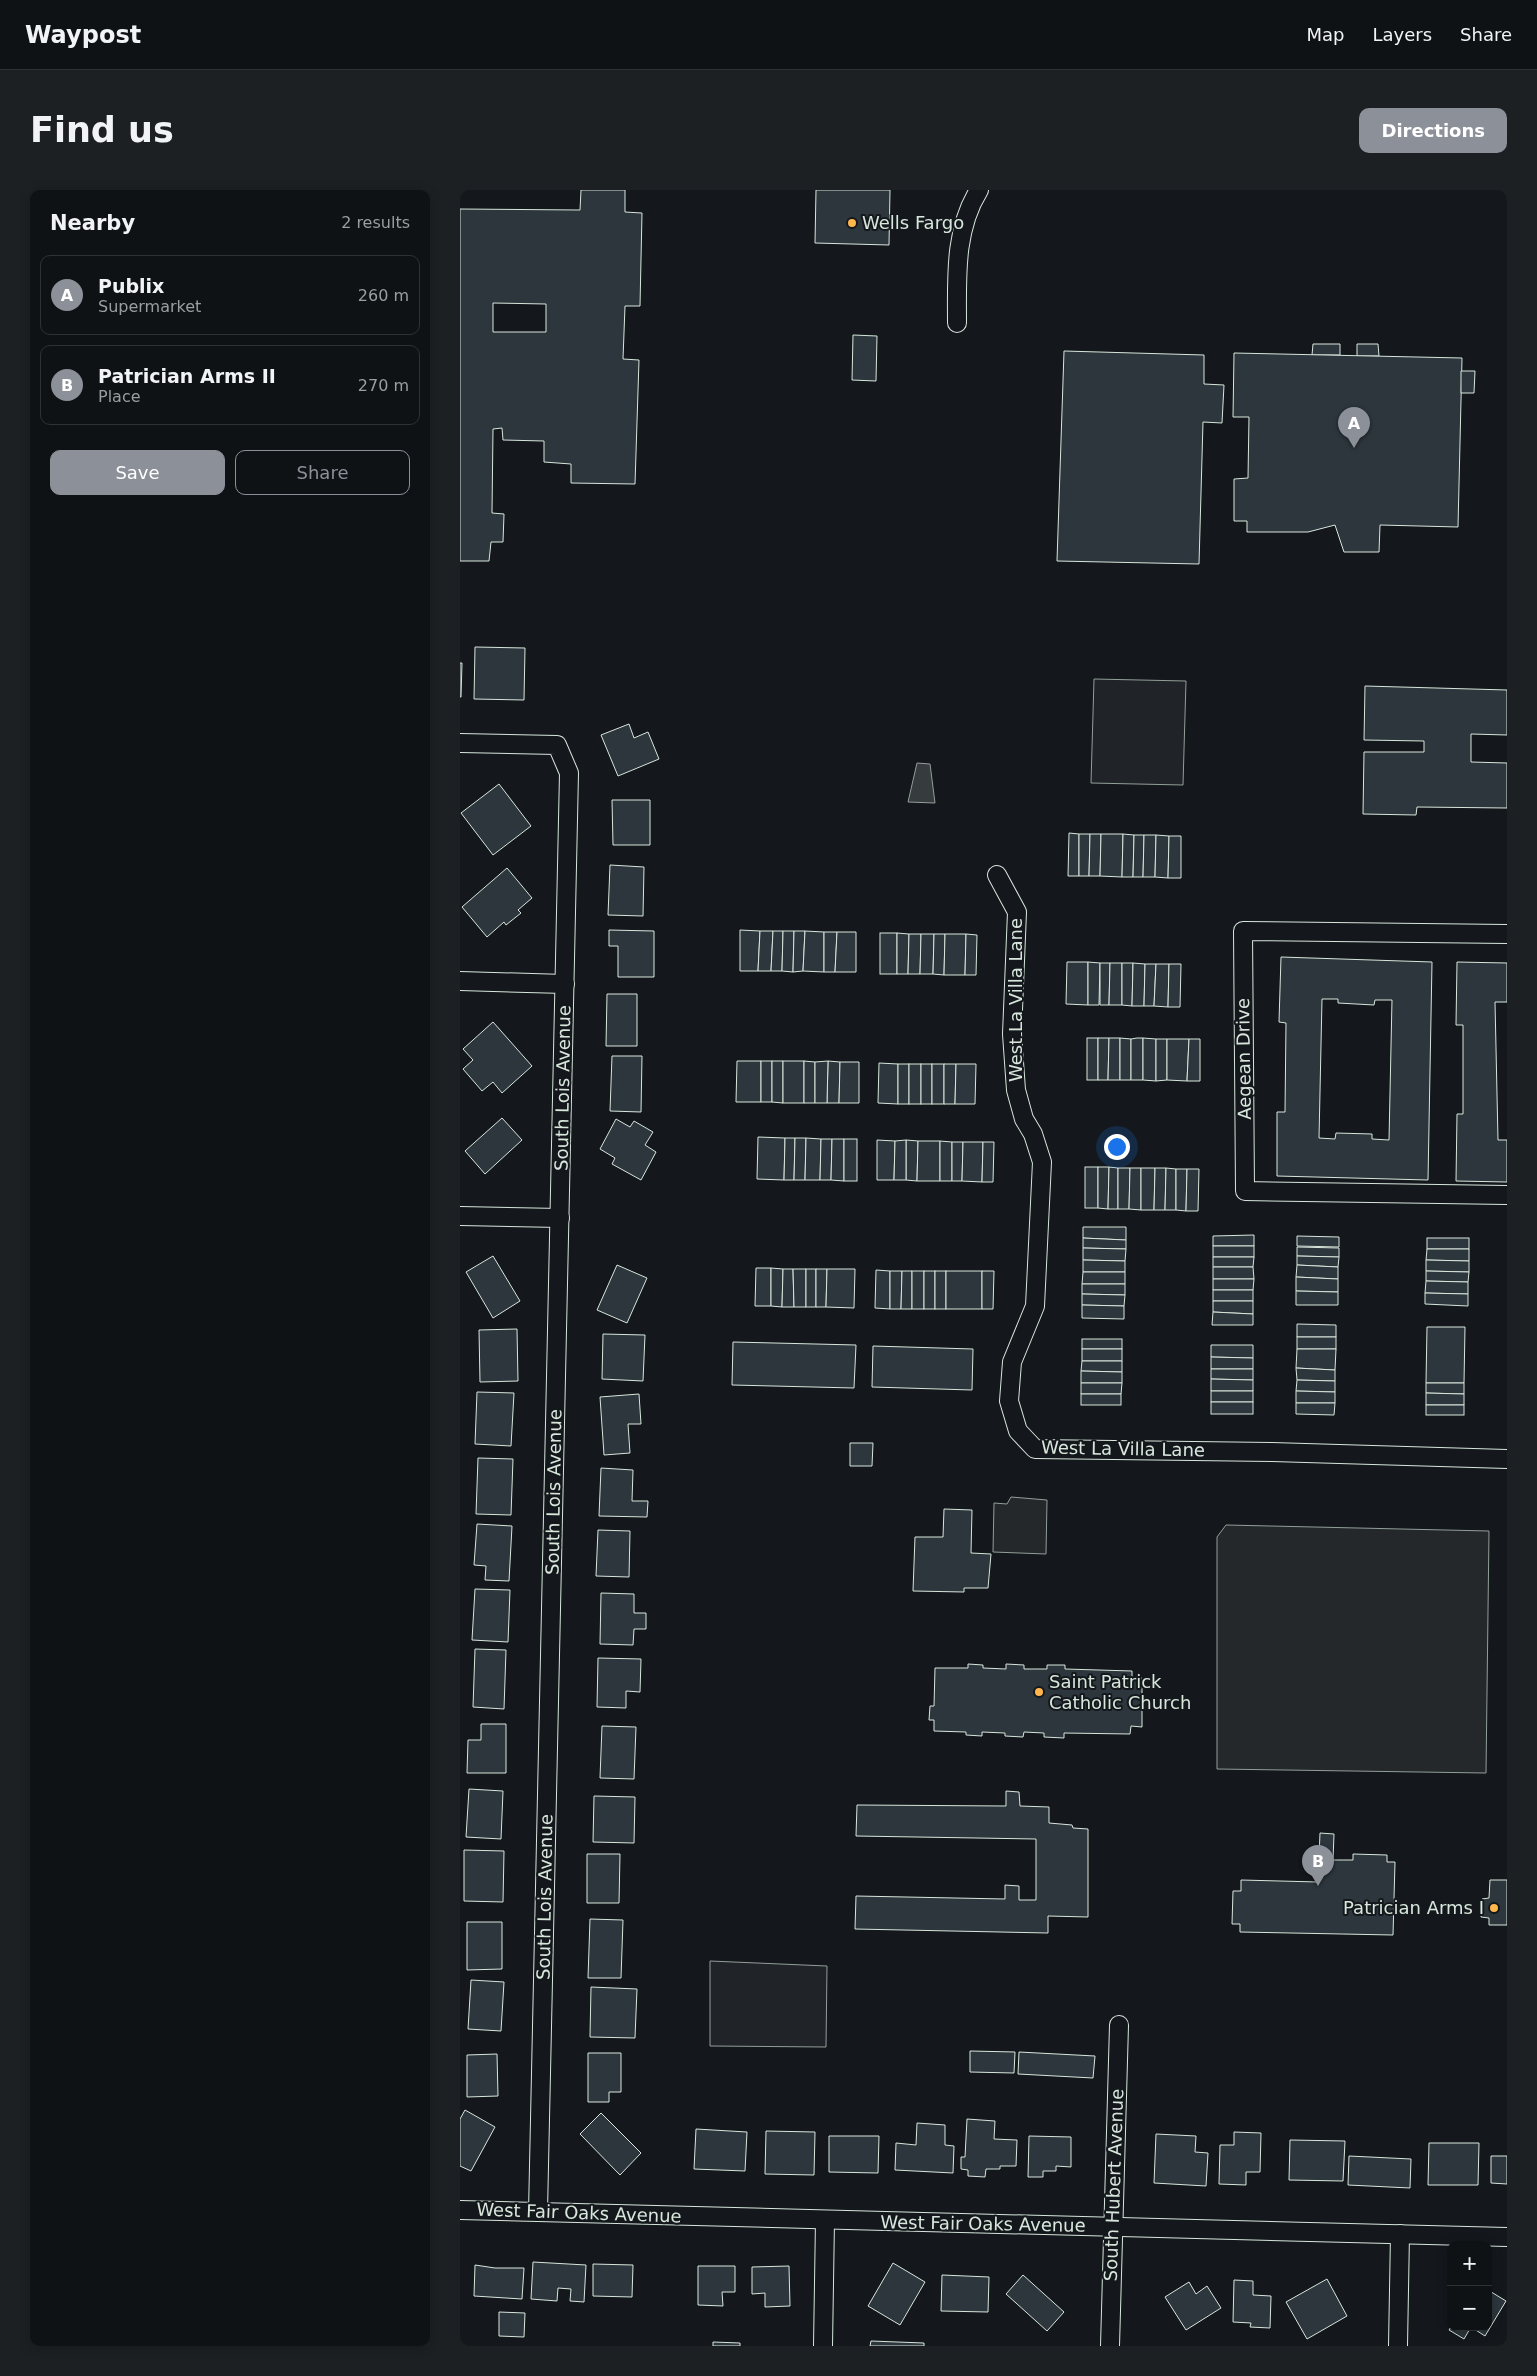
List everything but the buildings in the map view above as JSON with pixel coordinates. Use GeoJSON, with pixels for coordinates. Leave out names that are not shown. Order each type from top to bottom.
{"type":"FeatureCollection","features":[{"type":"Feature","properties":{"kind":"street"},"geometry":{"type":"LineString","coordinates":[[957,323],[957,262],[962,234],[971,203],[979,190]]}},
{"type":"Feature","properties":{"kind":"street","name":"South Lois Avenue"},"geometry":{"type":"LineString","coordinates":[[460,743],[557,745],[569,773],[538,2212]]}},
{"type":"Feature","properties":{"kind":"street","name":"West La Villa Lane"},"geometry":{"type":"LineString","coordinates":[[996,875],[1017,912],[1012,1034],[1016,1090],[1024,1119],[1033,1134],[1042,1162],[1035,1306],[1012,1362],[1009,1401],[1018,1431],[1035,1449],[1272,1452],[1507,1459]]}},
{"type":"Feature","properties":{"kind":"street","name":"Aegean Drive"},"geometry":{"type":"LineString","coordinates":[[1507,934],[1243,931],[1246,1191],[1507,1195]]}},
{"type":"Feature","properties":{"kind":"street"},"geometry":{"type":"LineString","coordinates":[[460,981],[565,984]]}},
{"type":"Feature","properties":{"kind":"street"},"geometry":{"type":"LineString","coordinates":[[460,1216],[560,1218]]}},
{"type":"Feature","properties":{"kind":"street","name":"South Hubert Avenue"},"geometry":{"type":"LineString","coordinates":[[1110,2346],[1119,2025]]}},
{"type":"Feature","properties":{"kind":"street","name":"West Fair Oaks Avenue"},"geometry":{"type":"LineString","coordinates":[[460,2210],[1507,2237]]}},
{"type":"Feature","properties":{"kind":"street"},"geometry":{"type":"LineString","coordinates":[[823,2346],[825,2220]]}},
{"type":"Feature","properties":{"kind":"street"},"geometry":{"type":"LineString","coordinates":[[1398,2346],[1400,2234]]}},
{"type":"Feature","properties":{"kind":"shaded area"},"geometry":{"type":"Polygon","coordinates":[[[1094,679],[1186,681],[1183,785],[1091,783],[1094,679]]]}},
{"type":"Feature","properties":{"kind":"shaded area"},"geometry":{"type":"Polygon","coordinates":[[[917,763],[930,764],[935,803],[908,802],[917,763]]]}},
{"type":"Feature","properties":{"kind":"shaded area"},"geometry":{"type":"Polygon","coordinates":[[[1011,1497],[1047,1500],[1046,1554],[993,1552],[994,1503],[1007,1504],[1011,1497]]]}},
{"type":"Feature","properties":{"kind":"shaded area"},"geometry":{"type":"Polygon","coordinates":[[[1226,1525],[1489,1531],[1486,1773],[1217,1769],[1217,1537],[1226,1525]]]}},
{"type":"Feature","properties":{"kind":"shaded area"},"geometry":{"type":"Polygon","coordinates":[[[710,1961],[827,1966],[826,2047],[710,2046],[710,1961]]]}},
{"type":"Feature","properties":{"kind":"place","name":"Wells Fargo"},"geometry":{"type":"Point","coordinates":[852,223]}},
{"type":"Feature","properties":{"kind":"place","name":"Publix"},"geometry":{"type":"Point","coordinates":[1354,448]}},
{"type":"Feature","properties":{"kind":"place","name":"Saint Patrick Catholic Church"},"geometry":{"type":"Point","coordinates":[1039,1692]}},
{"type":"Feature","properties":{"kind":"place","name":"Patrician Arms II"},"geometry":{"type":"Point","coordinates":[1318,1886]}},
{"type":"Feature","properties":{"kind":"place","name":"Patrician Arms I"},"geometry":{"type":"Point","coordinates":[1494,1908]}}]}
